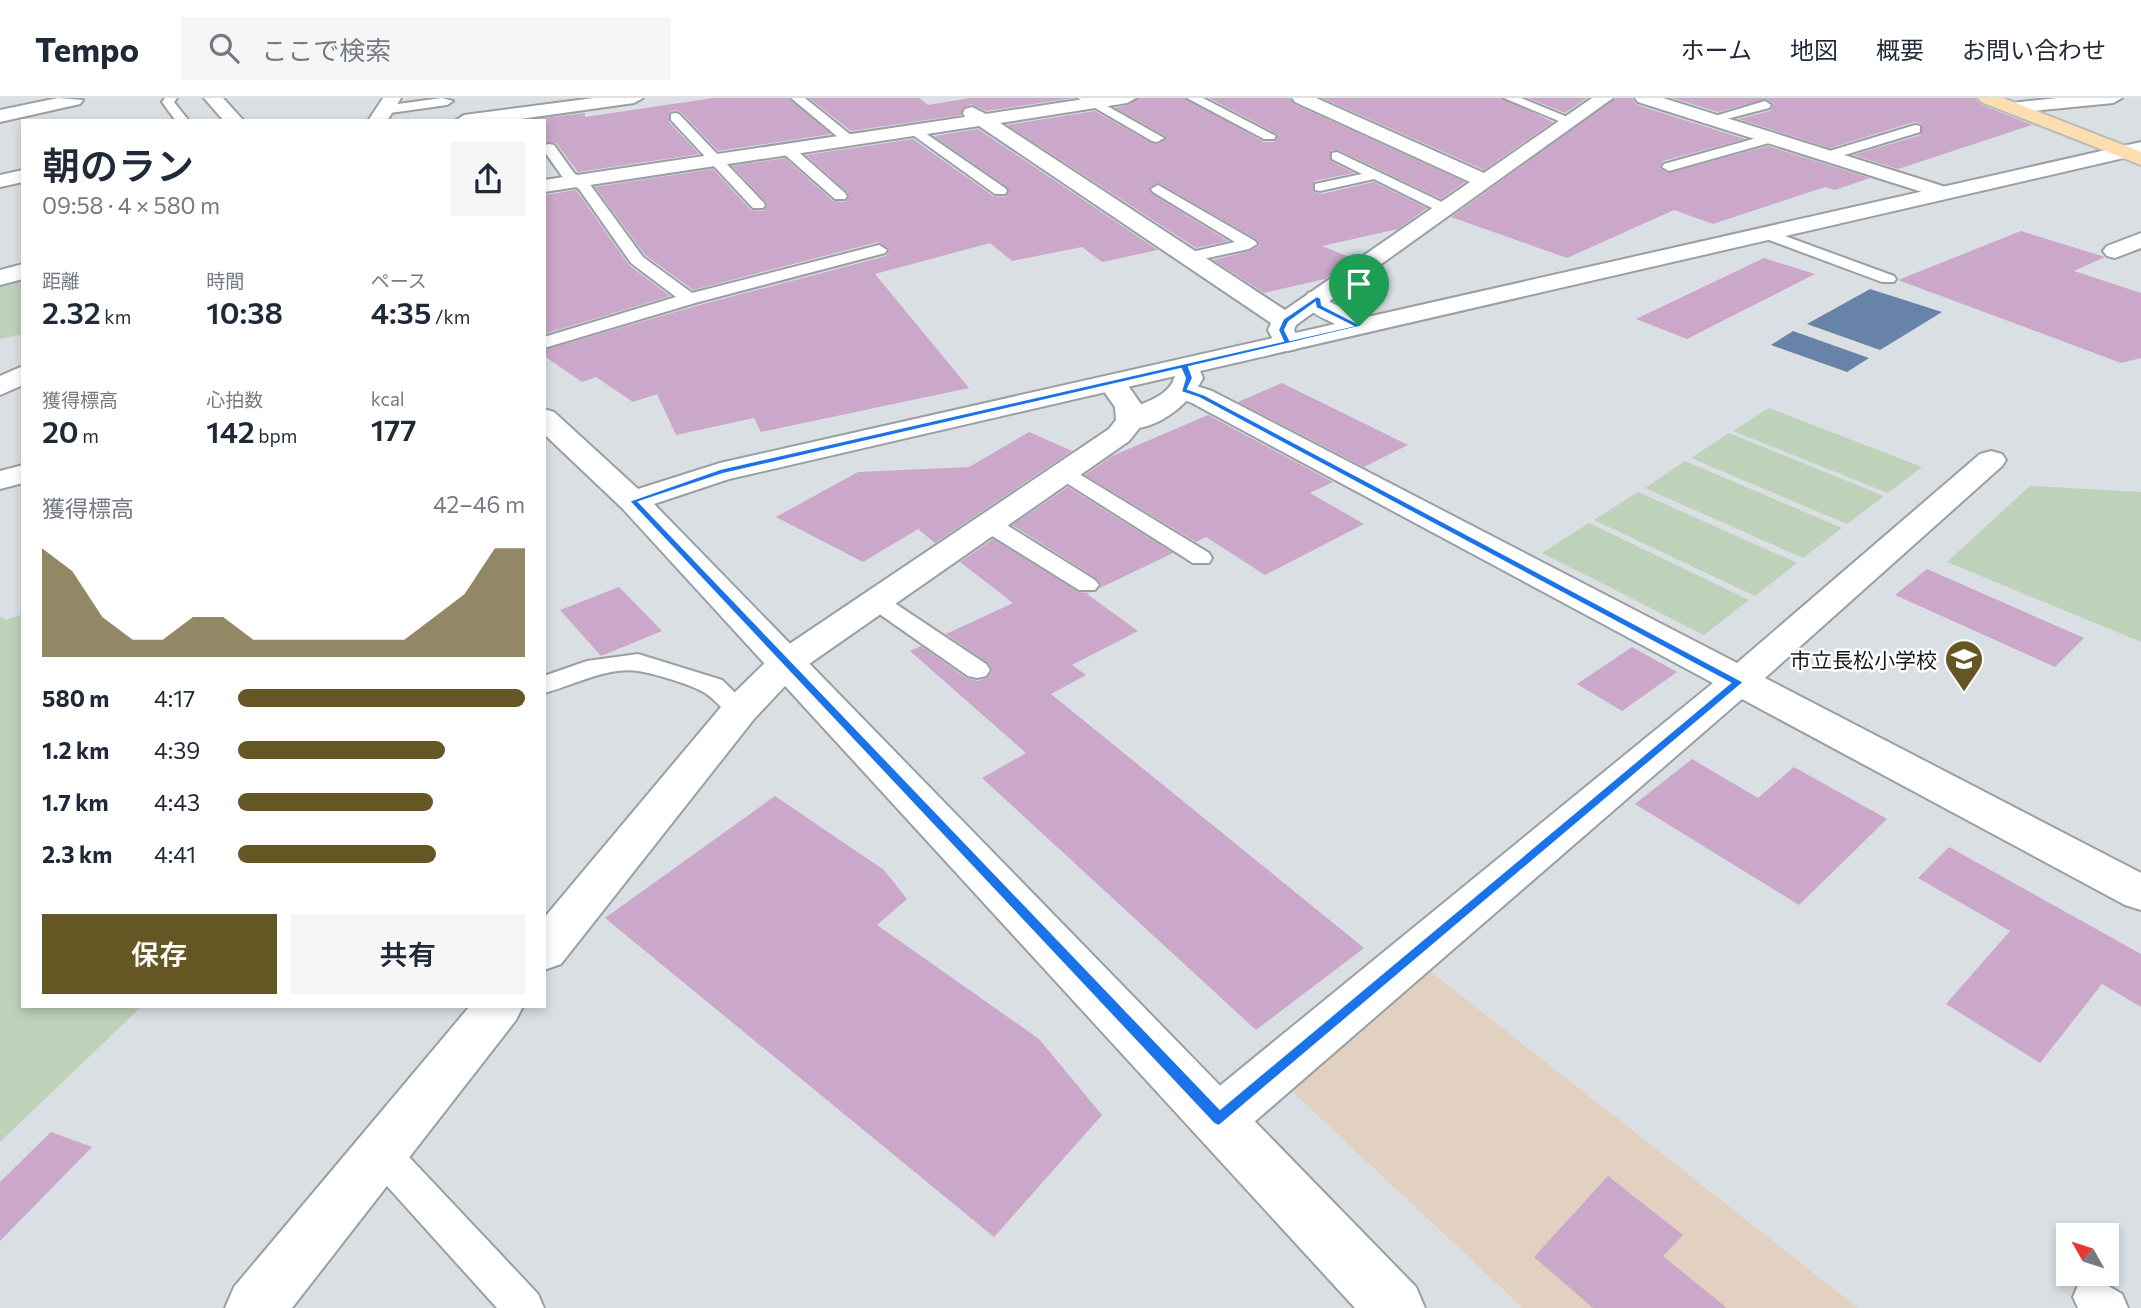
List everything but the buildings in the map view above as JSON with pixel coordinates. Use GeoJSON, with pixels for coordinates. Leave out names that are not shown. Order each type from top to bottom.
{"type":"FeatureCollection","features":[{"type":"Feature","properties":{"kind":"main road"},"geometry":{"type":"LineString","coordinates":[[1987,98],[2135,153]]}},
{"type":"Feature","properties":{"kind":"street"},"geometry":{"type":"LineString","coordinates":[[213,98],[230,119]]}},
{"type":"Feature","properties":{"kind":"street"},"geometry":{"type":"LineString","coordinates":[[479,119],[634,98]]}},
{"type":"Feature","properties":{"kind":"street"},"geometry":{"type":"LineString","coordinates":[[546,187],[983,120],[1089,101],[1127,98]]}},
{"type":"Feature","properties":{"kind":"street"},"geometry":{"type":"LineString","coordinates":[[1301,98],[1485,181]]}},
{"type":"Feature","properties":{"kind":"street"},"geometry":{"type":"LineString","coordinates":[[1286,332],[1317,298],[1604,98]]}},
{"type":"Feature","properties":{"kind":"street"},"geometry":{"type":"LineString","coordinates":[[1644,98],[1944,193]]}},
{"type":"Feature","properties":{"kind":"street"},"geometry":{"type":"LineString","coordinates":[[2011,108],[2113,98]]}},
{"type":"Feature","properties":{"kind":"street"},"geometry":{"type":"LineString","coordinates":[[0,116],[74,100]]}},
{"type":"Feature","properties":{"kind":"street"},"geometry":{"type":"LineString","coordinates":[[961,105],[1189,257],[1286,332]]}},
{"type":"Feature","properties":{"kind":"street"},"geometry":{"type":"LineString","coordinates":[[633,501],[720,472],[1112,383],[1184,378],[1286,332],[1359,326],[1944,193],[2135,153]]}},
{"type":"Feature","properties":{"kind":"street"},"geometry":{"type":"LineString","coordinates":[[0,181],[21,176]]}},
{"type":"Feature","properties":{"kind":"street"},"geometry":{"type":"LineString","coordinates":[[2115,251],[2141,240]]}},
{"type":"Feature","properties":{"kind":"street"},"geometry":{"type":"LineString","coordinates":[[0,278],[21,272]]}},
{"type":"Feature","properties":{"kind":"street"},"geometry":{"type":"LineString","coordinates":[[1317,298],[1319,306],[1359,326]]}},
{"type":"Feature","properties":{"kind":"street"},"geometry":{"type":"LineString","coordinates":[[0,387],[21,375]]}},
{"type":"Feature","properties":{"kind":"street"},"geometry":{"type":"LineString","coordinates":[[546,949],[740,710],[786,663],[1119,435],[1131,421],[1150,415],[1184,378]]}},
{"type":"Feature","properties":{"kind":"street"},"geometry":{"type":"LineString","coordinates":[[1184,378],[1202,397],[2141,893]]}},
{"type":"Feature","properties":{"kind":"street"},"geometry":{"type":"LineString","coordinates":[[1112,383],[1129,407],[1131,421]]}},
{"type":"Feature","properties":{"kind":"street"},"geometry":{"type":"LineString","coordinates":[[546,420],[633,501],[1395,1308]]}},
{"type":"Feature","properties":{"kind":"street"},"geometry":{"type":"LineString","coordinates":[[1219,1119],[1738,682],[1991,460]]}},
{"type":"Feature","properties":{"kind":"street"},"geometry":{"type":"LineString","coordinates":[[255,1308],[497,1008]]}},
{"type":"Feature","properties":{"kind":"lane"},"geometry":{"type":"LineString","coordinates":[[171,98],[168,102],[181,119]]}},
{"type":"Feature","properties":{"kind":"lane"},"geometry":{"type":"LineString","coordinates":[[797,98],[850,140]]}},
{"type":"Feature","properties":{"kind":"lane"},"geometry":{"type":"LineString","coordinates":[[1193,98],[1269,136]]}},
{"type":"Feature","properties":{"kind":"lane"},"geometry":{"type":"LineString","coordinates":[[1510,98],[1571,121]]}},
{"type":"Feature","properties":{"kind":"lane"},"geometry":{"type":"LineString","coordinates":[[384,110],[447,101]]}},
{"type":"Feature","properties":{"kind":"lane"},"geometry":{"type":"LineString","coordinates":[[1089,101],[1157,138]]}},
{"type":"Feature","properties":{"kind":"lane"},"geometry":{"type":"LineString","coordinates":[[1711,119],[1765,105]]}},
{"type":"Feature","properties":{"kind":"lane"},"geometry":{"type":"LineString","coordinates":[[675,117],[758,205]]}},
{"type":"Feature","properties":{"kind":"lane"},"geometry":{"type":"LineString","coordinates":[[1828,156],[1915,129]]}},
{"type":"Feature","properties":{"kind":"lane"},"geometry":{"type":"LineString","coordinates":[[915,130],[1000,191]]}},
{"type":"Feature","properties":{"kind":"lane"},"geometry":{"type":"LineString","coordinates":[[1669,167],[1771,138]]}},
{"type":"Feature","properties":{"kind":"lane"},"geometry":{"type":"LineString","coordinates":[[549,148],[569,176],[584,186],[637,260],[690,299]]}},
{"type":"Feature","properties":{"kind":"lane"},"geometry":{"type":"LineString","coordinates":[[788,150],[840,197]]}},
{"type":"Feature","properties":{"kind":"lane"},"geometry":{"type":"LineString","coordinates":[[1337,156],[1446,209]]}},
{"type":"Feature","properties":{"kind":"lane"},"geometry":{"type":"LineString","coordinates":[[1320,187],[1376,175]]}},
{"type":"Feature","properties":{"kind":"lane"},"geometry":{"type":"LineString","coordinates":[[1158,188],[1249,244],[1189,257]]}},
{"type":"Feature","properties":{"kind":"lane"},"geometry":{"type":"LineString","coordinates":[[1766,234],[1888,279]]}},
{"type":"Feature","properties":{"kind":"lane"},"geometry":{"type":"LineString","coordinates":[[546,342],[690,299],[879,250]]}},
{"type":"Feature","properties":{"kind":"lane"},"geometry":{"type":"LineString","coordinates":[[1064,472],[1201,558]]}},
{"type":"Feature","properties":{"kind":"lane"},"geometry":{"type":"LineString","coordinates":[[989,524],[1087,585]]}},
{"type":"Feature","properties":{"kind":"lane"},"geometry":{"type":"LineString","coordinates":[[876,601],[976,670]]}},
{"type":"Feature","properties":{"kind":"lane"},"geometry":{"type":"LineString","coordinates":[[546,684],[587,669],[638,662],[713,686],[740,710]]}},
{"type":"Feature","properties":{"kind":"lane"},"geometry":{"type":"LineString","coordinates":[[381,1153],[524,1308]]}},
{"type":"Feature","properties":{"kind":"shaded area"},"geometry":{"type":"Polygon","coordinates":[[[1421,964],[1858,1308],[1523,1308],[1283,1083],[1421,964]]]}},
{"type":"Feature","properties":{"kind":"green space"},"geometry":{"type":"Polygon","coordinates":[[[21,280],[21,334],[0,339],[0,285],[21,280]]]}},
{"type":"Feature","properties":{"kind":"green space"},"geometry":{"type":"Polygon","coordinates":[[[1769,408],[1922,467],[1888,493],[1733,431],[1769,408]]]}},
{"type":"Feature","properties":{"kind":"green space"},"geometry":{"type":"Polygon","coordinates":[[[1729,433],[1884,496],[1847,524],[1691,458],[1729,433]]]}},
{"type":"Feature","properties":{"kind":"green space"},"geometry":{"type":"Polygon","coordinates":[[[1685,461],[1842,528],[1803,558],[1645,488],[1685,461]]]}},
{"type":"Feature","properties":{"kind":"green space"},"geometry":{"type":"Polygon","coordinates":[[[2030,486],[2141,492],[2141,642],[1947,562],[2030,486]]]}},
{"type":"Feature","properties":{"kind":"green space"},"geometry":{"type":"Polygon","coordinates":[[[1638,492],[1797,563],[1755,596],[1594,520],[1638,492]]]}},
{"type":"Feature","properties":{"kind":"green space"},"geometry":{"type":"Polygon","coordinates":[[[1589,523],[1749,600],[1704,635],[1542,553],[1589,523]]]}},
{"type":"Feature","properties":{"kind":"green space"},"geometry":{"type":"Polygon","coordinates":[[[21,615],[21,1008],[140,1008],[0,1142],[0,616],[6,620],[21,615]]]}},
{"type":"Feature","properties":{"kind":"water"},"geometry":{"type":"Polygon","coordinates":[[[1870,289],[1942,312],[1880,350],[1807,324],[1870,289]]]}},
{"type":"Feature","properties":{"kind":"water"},"geometry":{"type":"Polygon","coordinates":[[[1793,331],[1869,358],[1847,372],[1771,345],[1793,331]]]}},
{"type":"Feature","properties":{"kind":"place","name":"市立長松小学校"},"geometry":{"type":"Point","coordinates":[1964,693]}},
{"type":"Feature","properties":{"kind":"route"},"geometry":{"type":"LineString","coordinates":[[1359,326],[1184,366],[1112,383],[720,472],[633,501],[1219,1119],[1738,682],[1202,397],[1184,390],[1189,378],[1184,366],[1287,343],[1281,330],[1285,321],[1317,298],[1319,306],[1359,326]]}}]}
